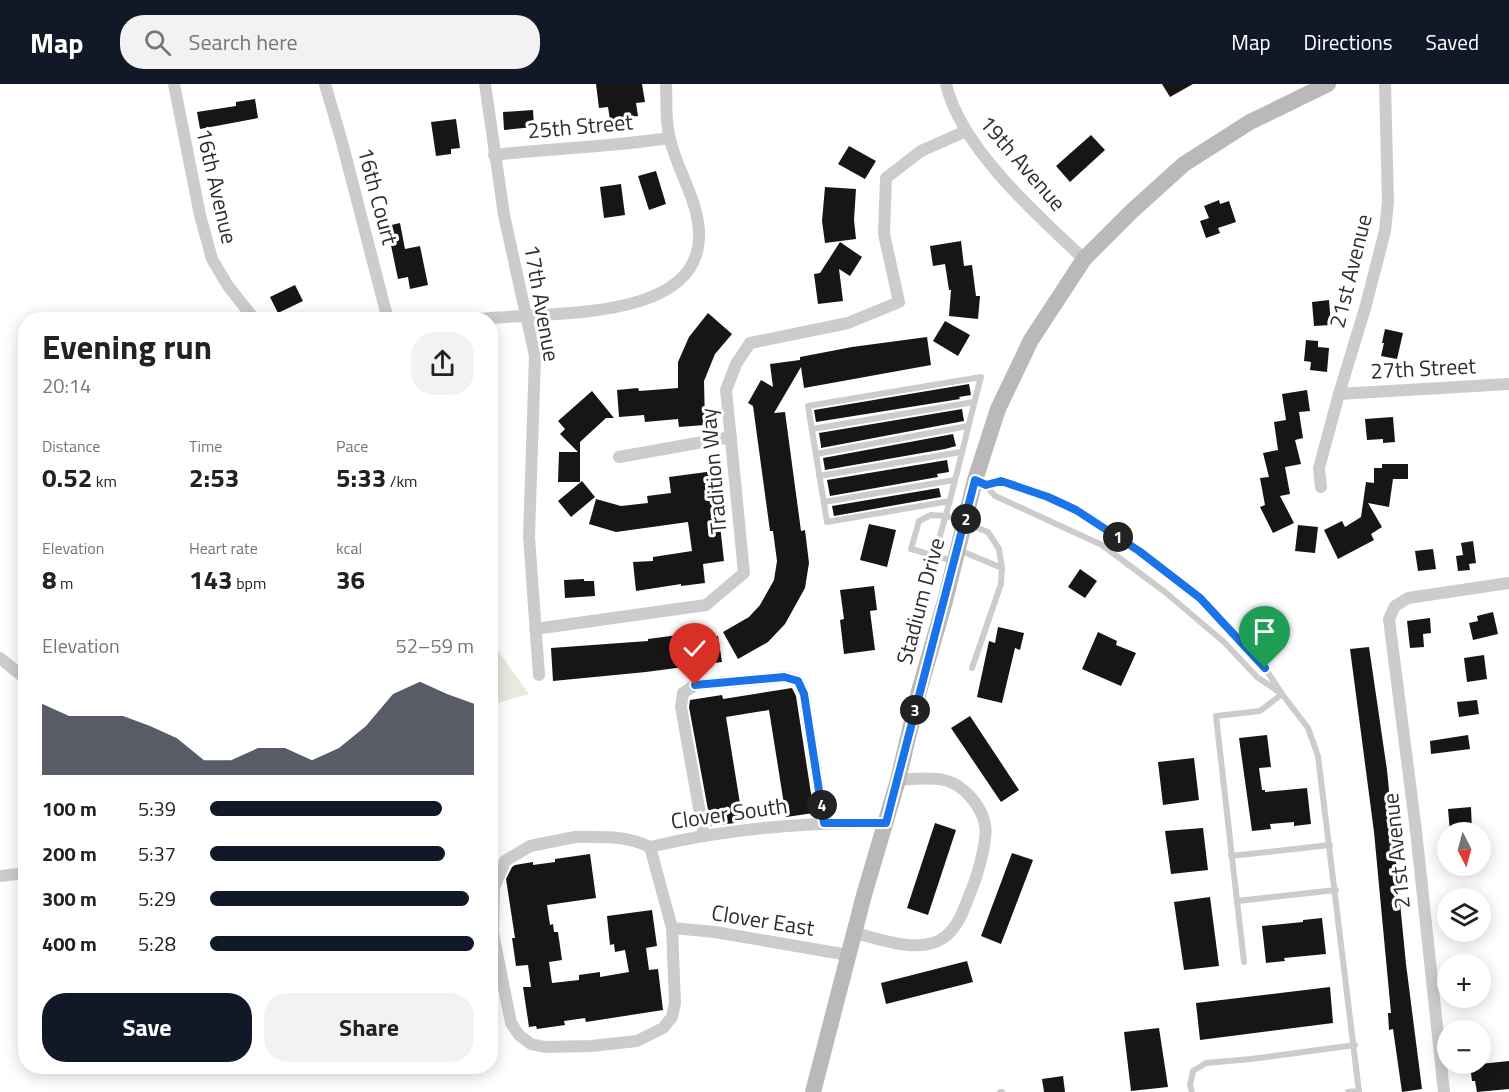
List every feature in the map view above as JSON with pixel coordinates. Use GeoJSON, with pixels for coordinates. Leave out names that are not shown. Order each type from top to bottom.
{"type":"FeatureCollection","features":[{"type":"Feature","properties":{"kind":"street","name":"16th Avenue"},"geometry":{"type":"LineString","coordinates":[[174,84],[200,215],[212,259],[228,286],[249,312]]}},
{"type":"Feature","properties":{"kind":"street","name":"16th Court"},"geometry":{"type":"LineString","coordinates":[[325,84],[386,312]]}},
{"type":"Feature","properties":{"kind":"street","name":"17th Avenue"},"geometry":{"type":"LineString","coordinates":[[485,84],[504,215],[535,356],[529,537],[539,675]]}},
{"type":"Feature","properties":{"kind":"street"},"geometry":{"type":"LineString","coordinates":[[498,317],[527,316],[631,305],[674,286],[685,275],[694,261],[699,230],[692,199],[669,138],[666,84]]}},
{"type":"Feature","properties":{"kind":"street","name":"19th Avenue"},"geometry":{"type":"LineString","coordinates":[[946,84],[959,120],[985,157],[1037,215],[1084,259]]}},
{"type":"Feature","properties":{"kind":"street","name":"Stadium Drive"},"geometry":{"type":"LineString","coordinates":[[813,1092],[965,522],[981,483],[998,409],[1031,340],[1084,259],[1184,164],[1250,122],[1328,84]]}},
{"type":"Feature","properties":{"kind":"street","name":"21st Avenue"},"geometry":{"type":"LineString","coordinates":[[1321,487],[1319,468],[1385,231],[1388,201],[1385,84]]}},
{"type":"Feature","properties":{"kind":"street","name":"Tradition Way"},"geometry":{"type":"LineString","coordinates":[[535,629],[706,605],[744,573],[726,390],[736,363],[750,343],[848,323],[899,302],[884,234],[886,178],[921,151],[966,130]]}},
{"type":"Feature","properties":{"kind":"street","name":"25th Street"},"geometry":{"type":"LineString","coordinates":[[494,155],[627,144],[669,138]]}},
{"type":"Feature","properties":{"kind":"street","name":"27th Street"},"geometry":{"type":"LineString","coordinates":[[1339,394],[1509,384]]}},
{"type":"Feature","properties":{"kind":"street"},"geometry":{"type":"LineString","coordinates":[[619,457],[731,436]]}},
{"type":"Feature","properties":{"kind":"street","name":"21st Avenue"},"geometry":{"type":"LineString","coordinates":[[1444,1092],[1416,831],[1389,619],[1395,606],[1408,598],[1509,583]]}},
{"type":"Feature","properties":{"kind":"street"},"geometry":{"type":"LineString","coordinates":[[0,658],[18,672]]}},
{"type":"Feature","properties":{"kind":"street"},"geometry":{"type":"LineString","coordinates":[[704,836],[681,706],[683,693],[695,685],[784,677],[798,681],[804,694],[824,823]]}},
{"type":"Feature","properties":{"kind":"street"},"geometry":{"type":"LineString","coordinates":[[855,933],[908,945],[924,945],[939,940],[952,930],[961,916],[979,873],[986,826],[971,798],[959,787],[945,780],[919,778],[898,780]]}},
{"type":"Feature","properties":{"kind":"street","name":"Clover South"},"geometry":{"type":"LineString","coordinates":[[650,847],[704,836],[784,825],[886,823]]}},
{"type":"Feature","properties":{"kind":"street"},"geometry":{"type":"LineString","coordinates":[[498,877],[504,861],[530,846],[576,837],[621,837],[635,839],[650,847],[672,928],[675,1003],[672,1017],[663,1028],[637,1041],[591,1046],[545,1047],[531,1044],[519,1035],[511,1023],[498,958]]}},
{"type":"Feature","properties":{"kind":"street"},"geometry":{"type":"LineString","coordinates":[[0,876],[18,874]]}},
{"type":"Feature","properties":{"kind":"street","name":"Clover East"},"geometry":{"type":"LineString","coordinates":[[672,928],[715,932],[848,955]]}},
{"type":"Feature","properties":{"kind":"lane"},"geometry":{"type":"LineString","coordinates":[[934,555],[947,516],[981,376],[808,406],[827,522],[950,501]]}},
{"type":"Feature","properties":{"kind":"lane"},"geometry":{"type":"LineString","coordinates":[[812,429],[974,402]]}},
{"type":"Feature","properties":{"kind":"lane"},"geometry":{"type":"LineString","coordinates":[[816,454],[968,426]]}},
{"type":"Feature","properties":{"kind":"lane"},"geometry":{"type":"LineString","coordinates":[[819,476],[961,452]]}},
{"type":"Feature","properties":{"kind":"lane"},"geometry":{"type":"LineString","coordinates":[[824,502],[954,480]]}},
{"type":"Feature","properties":{"kind":"lane"},"geometry":{"type":"LineString","coordinates":[[981,483],[1001,481],[1048,497],[1076,510],[1139,551],[1200,598],[1265,668],[1299,715],[1314,741],[1318,756],[1336,890],[1359,1091],[1348,1092]]}},
{"type":"Feature","properties":{"kind":"lane"},"geometry":{"type":"LineString","coordinates":[[981,483],[995,496],[1102,545],[1165,592],[1224,642],[1257,677],[1282,694]]}},
{"type":"Feature","properties":{"kind":"lane"},"geometry":{"type":"LineString","coordinates":[[972,668],[1001,584],[1002,568],[999,549],[988,532],[965,522],[947,516],[931,515],[919,521],[911,549],[934,555],[956,555],[1002,568]]}},
{"type":"Feature","properties":{"kind":"lane"},"geometry":{"type":"LineString","coordinates":[[1244,962],[1216,716],[1260,711],[1282,694]]}},
{"type":"Feature","properties":{"kind":"lane"},"geometry":{"type":"LineString","coordinates":[[1231,856],[1330,845]]}},
{"type":"Feature","properties":{"kind":"lane"},"geometry":{"type":"LineString","coordinates":[[1237,901],[1336,890]]}},
{"type":"Feature","properties":{"kind":"lane"},"geometry":{"type":"LineString","coordinates":[[1192,1092],[1190,1085],[1193,1071],[1206,1063],[1355,1045]]}},
{"type":"Feature","properties":{"kind":"shaded area"},"geometry":{"type":"Polygon","coordinates":[[[498,651],[529,694],[498,703],[498,651]]]}},
{"type":"Feature","properties":{"kind":"building"},"geometry":{"type":"Polygon","coordinates":[[[596,84],[642,84],[645,102],[636,103],[638,116],[610,120],[608,107],[599,108],[596,84]]]}},
{"type":"Feature","properties":{"kind":"building"},"geometry":{"type":"Polygon","coordinates":[[[1162,84],[1193,84],[1170,97],[1162,84]]]}},
{"type":"Feature","properties":{"kind":"building"},"geometry":{"type":"Polygon","coordinates":[[[255,99],[258,118],[200,129],[197,112],[236,106],[236,102],[255,99]]]}},
{"type":"Feature","properties":{"kind":"building"},"geometry":{"type":"Polygon","coordinates":[[[533,110],[534,127],[504,130],[503,112],[533,110]]]}},
{"type":"Feature","properties":{"kind":"building"},"geometry":{"type":"Polygon","coordinates":[[[456,119],[460,148],[451,149],[451,154],[436,156],[431,122],[456,119]]]}},
{"type":"Feature","properties":{"kind":"building"},"geometry":{"type":"Polygon","coordinates":[[[1091,135],[1105,150],[1070,182],[1056,166],[1091,135]]]}},
{"type":"Feature","properties":{"kind":"building"},"geometry":{"type":"Polygon","coordinates":[[[849,146],[876,161],[865,179],[838,164],[849,146]]]}},
{"type":"Feature","properties":{"kind":"building"},"geometry":{"type":"Polygon","coordinates":[[[656,171],[666,204],[649,210],[638,176],[656,171]]]}},
{"type":"Feature","properties":{"kind":"building"},"geometry":{"type":"Polygon","coordinates":[[[621,184],[625,215],[604,218],[600,187],[621,184]]]}},
{"type":"Feature","properties":{"kind":"building"},"geometry":{"type":"Polygon","coordinates":[[[825,187],[856,189],[854,220],[856,239],[825,243],[822,221],[825,187]]]}},
{"type":"Feature","properties":{"kind":"building"},"geometry":{"type":"Polygon","coordinates":[[[1219,200],[1220,204],[1229,201],[1236,222],[1218,228],[1220,233],[1206,238],[1200,221],[1209,218],[1204,206],[1219,200]]]}},
{"type":"Feature","properties":{"kind":"building"},"geometry":{"type":"Polygon","coordinates":[[[400,223],[405,249],[420,246],[428,285],[410,289],[408,277],[398,279],[387,226],[400,223]]]}},
{"type":"Feature","properties":{"kind":"building"},"geometry":{"type":"Polygon","coordinates":[[[961,241],[964,266],[972,265],[976,296],[980,296],[978,319],[949,316],[951,290],[949,290],[945,264],[933,266],[930,246],[961,241]]]}},
{"type":"Feature","properties":{"kind":"building"},"geometry":{"type":"Polygon","coordinates":[[[840,242],[862,257],[850,276],[839,269],[843,301],[818,304],[814,274],[820,273],[840,242]]]}},
{"type":"Feature","properties":{"kind":"building"},"geometry":{"type":"Polygon","coordinates":[[[295,285],[303,301],[278,312],[270,297],[295,285]]]}},
{"type":"Feature","properties":{"kind":"building"},"geometry":{"type":"Polygon","coordinates":[[[1329,300],[1331,325],[1314,326],[1312,302],[1329,300]]]}},
{"type":"Feature","properties":{"kind":"building"},"geometry":{"type":"Polygon","coordinates":[[[708,313],[732,334],[715,354],[704,381],[705,425],[679,427],[678,419],[645,422],[644,415],[619,417],[617,390],[678,388],[678,362],[689,337],[708,313]]]}},
{"type":"Feature","properties":{"kind":"building"},"geometry":{"type":"Polygon","coordinates":[[[945,321],[970,335],[958,356],[933,341],[945,321]]]}},
{"type":"Feature","properties":{"kind":"building"},"geometry":{"type":"Polygon","coordinates":[[[1385,329],[1403,333],[1397,359],[1381,356],[1385,329]]]}},
{"type":"Feature","properties":{"kind":"building"},"geometry":{"type":"Polygon","coordinates":[[[927,337],[931,365],[804,388],[801,367],[774,413],[785,412],[801,531],[805,530],[809,563],[805,588],[785,624],[768,642],[738,659],[723,632],[749,617],[760,605],[774,580],[777,561],[773,531],[770,531],[753,406],[748,403],[761,380],[773,387],[770,364],[800,360],[800,357],[852,347],[927,337]]]}},
{"type":"Feature","properties":{"kind":"building"},"geometry":{"type":"Polygon","coordinates":[[[1306,340],[1318,341],[1318,347],[1329,348],[1327,372],[1310,370],[1311,362],[1304,361],[1306,340]]]}},
{"type":"Feature","properties":{"kind":"building"},"geometry":{"type":"Polygon","coordinates":[[[969,384],[971,395],[959,397],[960,399],[816,422],[814,410],[969,384]]]}},
{"type":"Feature","properties":{"kind":"building"},"geometry":{"type":"Polygon","coordinates":[[[1307,390],[1310,411],[1299,412],[1303,438],[1295,440],[1301,464],[1285,467],[1290,494],[1280,496],[1294,523],[1273,533],[1260,507],[1265,505],[1260,478],[1269,477],[1263,453],[1278,450],[1274,422],[1286,420],[1282,394],[1307,390]]]}},
{"type":"Feature","properties":{"kind":"building"},"geometry":{"type":"Polygon","coordinates":[[[592,391],[614,418],[606,418],[580,442],[580,482],[558,482],[559,452],[578,452],[560,434],[565,429],[558,421],[592,391]]]}},
{"type":"Feature","properties":{"kind":"building"},"geometry":{"type":"Polygon","coordinates":[[[962,409],[964,421],[821,448],[819,433],[962,409]]]}},
{"type":"Feature","properties":{"kind":"building"},"geometry":{"type":"Polygon","coordinates":[[[1393,417],[1395,442],[1383,443],[1383,439],[1367,440],[1365,419],[1393,417]]]}},
{"type":"Feature","properties":{"kind":"building"},"geometry":{"type":"Polygon","coordinates":[[[953,434],[956,446],[825,470],[823,458],[953,434]]]}},
{"type":"Feature","properties":{"kind":"building"},"geometry":{"type":"Polygon","coordinates":[[[947,460],[949,472],[937,474],[938,477],[830,496],[827,480],[947,460]]]}},
{"type":"Feature","properties":{"kind":"building"},"geometry":{"type":"Polygon","coordinates":[[[1382,464],[1408,464],[1408,479],[1393,479],[1389,507],[1368,503],[1382,527],[1371,534],[1374,540],[1338,559],[1324,530],[1342,521],[1345,527],[1361,517],[1366,482],[1374,483],[1374,468],[1382,468],[1382,464]]]}},
{"type":"Feature","properties":{"kind":"building"},"geometry":{"type":"Polygon","coordinates":[[[714,471],[724,561],[703,564],[705,583],[636,591],[633,562],[653,561],[653,557],[692,551],[688,522],[616,532],[589,524],[596,499],[621,506],[648,503],[647,496],[671,493],[669,477],[714,471]]]}},
{"type":"Feature","properties":{"kind":"building"},"geometry":{"type":"Polygon","coordinates":[[[582,481],[595,497],[571,517],[558,501],[582,481]]]}},
{"type":"Feature","properties":{"kind":"building"},"geometry":{"type":"Polygon","coordinates":[[[939,488],[941,497],[834,516],[832,506],[939,488]]]}},
{"type":"Feature","properties":{"kind":"building"},"geometry":{"type":"Polygon","coordinates":[[[869,524],[896,530],[887,567],[860,560],[869,524]]]}},
{"type":"Feature","properties":{"kind":"building"},"geometry":{"type":"Polygon","coordinates":[[[1298,525],[1318,527],[1315,553],[1295,551],[1298,525]]]}},
{"type":"Feature","properties":{"kind":"building"},"geometry":{"type":"Polygon","coordinates":[[[1473,541],[1476,563],[1469,564],[1470,570],[1458,571],[1456,556],[1463,555],[1461,543],[1473,541]]]}},
{"type":"Feature","properties":{"kind":"building"},"geometry":{"type":"Polygon","coordinates":[[[1433,549],[1436,569],[1418,571],[1415,551],[1433,549]]]}},
{"type":"Feature","properties":{"kind":"building"},"geometry":{"type":"Polygon","coordinates":[[[1080,569],[1097,581],[1085,598],[1068,587],[1080,569]]]}},
{"type":"Feature","properties":{"kind":"building"},"geometry":{"type":"Polygon","coordinates":[[[584,579],[584,581],[594,581],[595,596],[565,598],[564,580],[584,579]]]}},
{"type":"Feature","properties":{"kind":"building"},"geometry":{"type":"Polygon","coordinates":[[[874,586],[877,610],[870,611],[875,650],[844,654],[840,620],[844,619],[840,590],[874,586]]]}},
{"type":"Feature","properties":{"kind":"building"},"geometry":{"type":"Polygon","coordinates":[[[1493,612],[1498,634],[1473,640],[1469,623],[1478,621],[1477,616],[1493,612]]]}},
{"type":"Feature","properties":{"kind":"building"},"geometry":{"type":"Polygon","coordinates":[[[1430,618],[1431,633],[1423,634],[1424,647],[1410,648],[1407,621],[1430,618]]]}},
{"type":"Feature","properties":{"kind":"building"},"geometry":{"type":"Polygon","coordinates":[[[998,627],[1024,633],[1020,650],[1015,648],[1002,703],[977,697],[989,641],[995,643],[998,627]]]}},
{"type":"Feature","properties":{"kind":"building"},"geometry":{"type":"Polygon","coordinates":[[[1098,632],[1117,641],[1116,645],[1136,653],[1121,686],[1082,669],[1098,632]]]}},
{"type":"Feature","properties":{"kind":"building"},"geometry":{"type":"Polygon","coordinates":[[[693,633],[693,639],[718,636],[722,662],[553,681],[551,648],[648,641],[648,639],[693,633]]]}},
{"type":"Feature","properties":{"kind":"building"},"geometry":{"type":"Polygon","coordinates":[[[1369,647],[1387,770],[1406,964],[1422,1089],[1402,1092],[1393,1029],[1389,1030],[1388,1013],[1391,1013],[1374,832],[1350,649],[1369,647]]]}},
{"type":"Feature","properties":{"kind":"building"},"geometry":{"type":"Polygon","coordinates":[[[1484,655],[1487,679],[1467,682],[1464,658],[1484,655]]]}},
{"type":"Feature","properties":{"kind":"building"},"geometry":{"type":"Polygon","coordinates":[[[792,688],[796,696],[814,813],[786,817],[769,710],[726,717],[743,822],[711,826],[689,707],[690,700],[722,695],[723,699],[792,688]]]}},
{"type":"Feature","properties":{"kind":"building"},"geometry":{"type":"Polygon","coordinates":[[[1477,700],[1479,714],[1459,717],[1457,702],[1477,700]]]}},
{"type":"Feature","properties":{"kind":"building"},"geometry":{"type":"Polygon","coordinates":[[[970,716],[1019,790],[1001,802],[951,728],[970,716]]]}},
{"type":"Feature","properties":{"kind":"building"},"geometry":{"type":"Polygon","coordinates":[[[1267,735],[1271,767],[1259,768],[1262,790],[1265,792],[1307,788],[1311,824],[1294,826],[1294,822],[1270,824],[1271,829],[1252,831],[1239,738],[1267,735]]]}},
{"type":"Feature","properties":{"kind":"building"},"geometry":{"type":"Polygon","coordinates":[[[1468,735],[1470,749],[1431,754],[1430,741],[1468,735]]]}},
{"type":"Feature","properties":{"kind":"building"},"geometry":{"type":"Polygon","coordinates":[[[1194,758],[1199,800],[1163,805],[1158,762],[1194,758]]]}},
{"type":"Feature","properties":{"kind":"building"},"geometry":{"type":"Polygon","coordinates":[[[1471,807],[1472,822],[1449,822],[1448,809],[1471,807]]]}},
{"type":"Feature","properties":{"kind":"building"},"geometry":{"type":"Polygon","coordinates":[[[935,823],[956,830],[928,915],[907,908],[935,823]]]}},
{"type":"Feature","properties":{"kind":"building"},"geometry":{"type":"Polygon","coordinates":[[[1203,828],[1208,870],[1171,874],[1165,831],[1203,828]]]}},
{"type":"Feature","properties":{"kind":"building"},"geometry":{"type":"Polygon","coordinates":[[[1012,853],[1033,860],[1001,944],[981,936],[1012,853]]]}},
{"type":"Feature","properties":{"kind":"building"},"geometry":{"type":"Polygon","coordinates":[[[590,854],[596,898],[547,905],[550,925],[553,924],[554,932],[558,932],[562,960],[549,962],[552,983],[579,980],[579,975],[600,972],[600,977],[629,972],[625,950],[615,952],[614,944],[610,945],[607,916],[652,910],[657,946],[646,948],[649,970],[658,969],[663,1010],[586,1022],[585,1018],[564,1021],[565,1025],[537,1029],[536,1026],[529,1027],[523,987],[531,987],[528,965],[516,966],[512,938],[515,938],[506,879],[515,865],[555,862],[555,859],[590,854]]]}},
{"type":"Feature","properties":{"kind":"building"},"geometry":{"type":"Polygon","coordinates":[[[1210,897],[1219,966],[1184,970],[1174,902],[1210,897]]]}},
{"type":"Feature","properties":{"kind":"building"},"geometry":{"type":"Polygon","coordinates":[[[1322,918],[1326,954],[1284,958],[1285,961],[1266,963],[1262,926],[1322,918]]]}},
{"type":"Feature","properties":{"kind":"building"},"geometry":{"type":"Polygon","coordinates":[[[967,961],[973,982],[886,1004],[881,983],[967,961]]]}},
{"type":"Feature","properties":{"kind":"building"},"geometry":{"type":"Polygon","coordinates":[[[1330,987],[1333,1023],[1200,1040],[1196,1003],[1330,987]]]}},
{"type":"Feature","properties":{"kind":"building"},"geometry":{"type":"Polygon","coordinates":[[[1159,1028],[1168,1087],[1131,1091],[1124,1032],[1159,1028]]]}},
{"type":"Feature","properties":{"kind":"building"},"geometry":{"type":"Polygon","coordinates":[[[1509,1061],[1509,1089],[1477,1092],[1471,1074],[1491,1074],[1491,1063],[1509,1061]]]}},
{"type":"Feature","properties":{"kind":"building"},"geometry":{"type":"Polygon","coordinates":[[[1063,1076],[1065,1092],[1044,1092],[1042,1079],[1063,1076]]]}},
{"type":"Feature","properties":{"kind":"route"},"geometry":{"type":"LineString","coordinates":[[695,685],[784,677],[798,681],[804,694],[824,823],[886,823],[975,480],[986,485],[1001,481],[1048,497],[1076,510],[1139,551],[1200,598],[1265,668]]}}]}
